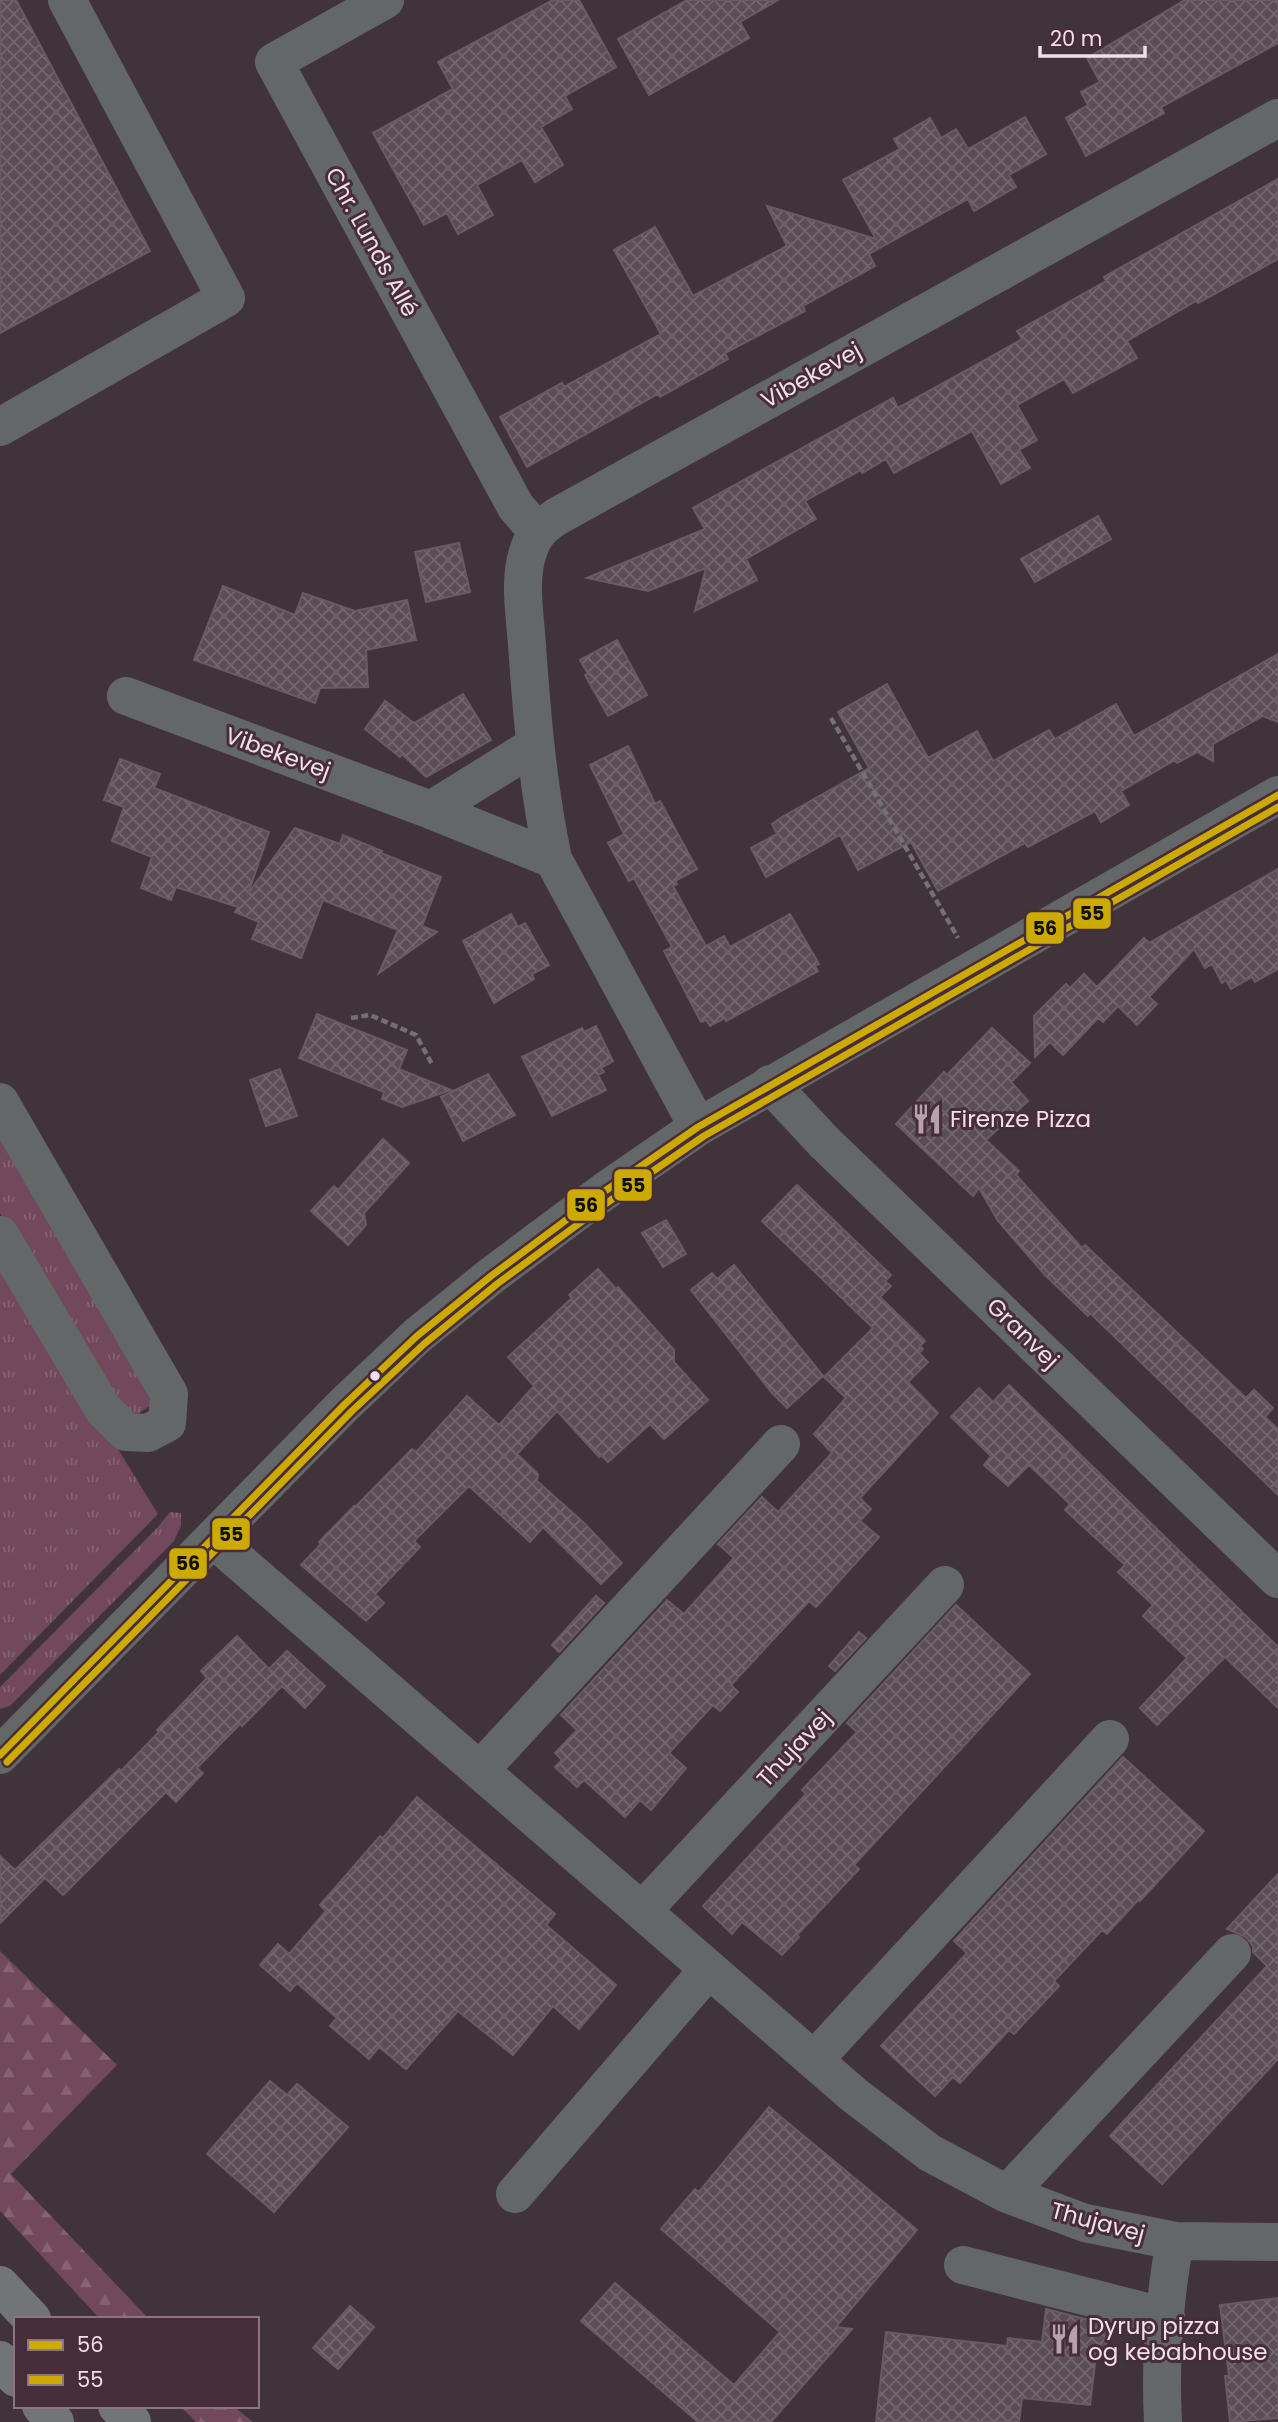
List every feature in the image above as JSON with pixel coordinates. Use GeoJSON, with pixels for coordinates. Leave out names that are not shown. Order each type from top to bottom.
{"type":"FeatureCollection","features":[{"type":"Feature","properties":{"kind":"highway"},"geometry":{"type":"LineString","coordinates":[[0,2286],[30,2317]]}},
{"type":"Feature","properties":{"kind":"highway"},"geometry":{"type":"LineString","coordinates":[[0,2360],[14,2376]]}},
{"type":"Feature","properties":{"kind":"highway"},"geometry":{"type":"LineString","coordinates":[[43,2408],[55,2422]]}},
{"type":"Feature","properties":{"kind":"highway"},"geometry":{"type":"LineString","coordinates":[[119,2408],[132,2422]]}},
{"type":"Feature","properties":{"kind":"street"},"geometry":{"type":"LineString","coordinates":[[0,427],[226,298],[67,0]]}},
{"type":"Feature","properties":{"kind":"street","name":"Chr. Lunds Allé"},"geometry":{"type":"LineString","coordinates":[[385,0],[274,62],[516,507],[537,531]]}},
{"type":"Feature","properties":{"kind":"street","name":"Vibekevej"},"geometry":{"type":"LineString","coordinates":[[537,531],[567,510],[1278,118]]}},
{"type":"Feature","properties":{"kind":"street"},"geometry":{"type":"LineString","coordinates":[[537,531],[528,551],[523,582],[534,746],[542,809],[553,859],[698,1127]]}},
{"type":"Feature","properties":{"kind":"street","name":"Vibekevej"},"geometry":{"type":"LineString","coordinates":[[126,696],[431,810],[553,859]]}},
{"type":"Feature","properties":{"kind":"street"},"geometry":{"type":"LineString","coordinates":[[431,810],[534,746]]}},
{"type":"Feature","properties":{"kind":"street"},"geometry":{"type":"LineString","coordinates":[[0,1755],[345,1404],[417,1336],[491,1276],[605,1191],[698,1127],[1278,795]]}},
{"type":"Feature","properties":{"kind":"street","name":"Granvej"},"geometry":{"type":"LineString","coordinates":[[770,1084],[824,1142],[1278,1579]]}},
{"type":"Feature","properties":{"kind":"street"},"geometry":{"type":"LineString","coordinates":[[0,1102],[169,1394],[167,1423],[148,1433],[126,1432],[103,1409],[0,1236]]}},
{"type":"Feature","properties":{"kind":"street"},"geometry":{"type":"LineString","coordinates":[[480,1770],[781,1444]]}},
{"type":"Feature","properties":{"kind":"street","name":"Thujavej"},"geometry":{"type":"LineString","coordinates":[[213,1539],[814,2060],[930,2152],[1007,2194],[1085,2223],[1175,2241],[1278,2242]]}},
{"type":"Feature","properties":{"kind":"street","name":"Thujavej"},"geometry":{"type":"LineString","coordinates":[[642,1911],[945,1585]]}},
{"type":"Feature","properties":{"kind":"street"},"geometry":{"type":"LineString","coordinates":[[814,2060],[1110,1739]]}},
{"type":"Feature","properties":{"kind":"street"},"geometry":{"type":"LineString","coordinates":[[1007,2194],[1233,1953]]}},
{"type":"Feature","properties":{"kind":"street"},"geometry":{"type":"LineString","coordinates":[[515,2194],[709,1969]]}},
{"type":"Feature","properties":{"kind":"street","name":"Thujavej"},"geometry":{"type":"LineString","coordinates":[[1163,2422],[1163,2355],[1169,2271],[1175,2241]]}},
{"type":"Feature","properties":{"kind":"street"},"geometry":{"type":"LineString","coordinates":[[963,2265],[1166,2317]]}},
{"type":"Feature","properties":{"kind":"path"},"geometry":{"type":"LineString","coordinates":[[831,718],[975,967]]}},
{"type":"Feature","properties":{"kind":"path"},"geometry":{"type":"LineString","coordinates":[[351,1018],[370,1015],[416,1035],[433,1066]]}},
{"type":"Feature","properties":{"kind":"green space"},"geometry":{"type":"Polygon","coordinates":[[[0,1137],[133,1366],[152,1404],[134,1417],[123,1405],[47,1292],[0,1213],[0,1137]]]}},
{"type":"Feature","properties":{"kind":"green space"},"geometry":{"type":"Polygon","coordinates":[[[0,1258],[158,1514],[0,1675],[0,1258]]]}},
{"type":"Feature","properties":{"kind":"green space"},"geometry":{"type":"Polygon","coordinates":[[[170,1512],[181,1513],[181,1526],[174,1541],[10,1706],[0,1709],[0,1687],[170,1512]]]}},
{"type":"Feature","properties":{"kind":"green space"},"geometry":{"type":"Polygon","coordinates":[[[0,1951],[117,2065],[11,2174],[147,2317],[98,2317],[0,2211],[0,1951]]]}},
{"type":"Feature","properties":{"kind":"green space"},"geometry":{"type":"Polygon","coordinates":[[[182,2408],[236,2408],[253,2422],[196,2422],[182,2408]]]}},
{"type":"Feature","properties":{"kind":"building"},"geometry":{"type":"Polygon","coordinates":[[[0,0],[16,0],[150,251],[0,333],[0,0]]]}},
{"type":"Feature","properties":{"kind":"building"},"geometry":{"type":"Polygon","coordinates":[[[553,0],[579,0],[616,67],[565,96],[572,109],[541,127],[563,165],[535,182],[522,160],[477,185],[493,215],[458,234],[447,213],[424,225],[373,133],[453,89],[438,62],[553,0]]]}},
{"type":"Feature","properties":{"kind":"building"},"geometry":{"type":"Polygon","coordinates":[[[687,0],[778,0],[740,22],[749,38],[649,95],[618,39],[687,0]]]}},
{"type":"Feature","properties":{"kind":"building"},"geometry":{"type":"Polygon","coordinates":[[[1185,0],[1278,0],[1278,43],[1161,107],[1164,113],[1086,156],[1066,118],[1088,105],[1081,92],[1100,82],[1087,58],[1185,0]]]}},
{"type":"Feature","properties":{"kind":"building"},"geometry":{"type":"Polygon","coordinates":[[[1025,117],[1046,154],[1009,175],[1016,187],[974,211],[968,199],[869,254],[875,266],[803,306],[805,311],[725,353],[728,359],[660,397],[658,394],[527,467],[500,417],[562,383],[564,387],[661,334],[614,250],[655,227],[693,296],[787,246],[767,206],[876,239],[843,180],[900,149],[894,139],[930,118],[941,138],[956,129],[968,149],[1025,117]]]}},
{"type":"Feature","properties":{"kind":"building"},"geometry":{"type":"Polygon","coordinates":[[[1278,179],[1278,259],[1198,303],[1196,301],[1127,341],[1137,358],[1073,393],[1064,379],[1017,405],[1037,440],[1019,450],[1030,468],[1001,484],[972,431],[894,473],[886,459],[805,501],[816,519],[746,559],[757,580],[695,611],[706,568],[648,591],[587,578],[705,529],[693,508],[893,398],[898,408],[987,359],[1022,339],[1017,331],[1106,281],[1104,277],[1278,179]]]}},
{"type":"Feature","properties":{"kind":"building"},"geometry":{"type":"Polygon","coordinates":[[[1098,516],[1111,539],[1035,582],[1021,559],[1098,516]]]}},
{"type":"Feature","properties":{"kind":"building"},"geometry":{"type":"Polygon","coordinates":[[[459,543],[470,592],[426,602],[415,552],[459,543]]]}},
{"type":"Feature","properties":{"kind":"building"},"geometry":{"type":"Polygon","coordinates":[[[223,586],[295,615],[303,593],[355,611],[407,600],[416,640],[366,650],[368,687],[320,688],[315,703],[194,660],[223,586]]]}},
{"type":"Feature","properties":{"kind":"building"},"geometry":{"type":"Polygon","coordinates":[[[617,640],[647,695],[608,716],[585,675],[588,674],[580,660],[617,640]]]}},
{"type":"Feature","properties":{"kind":"building"},"geometry":{"type":"Polygon","coordinates":[[[1278,654],[1278,722],[1263,716],[1213,744],[1213,761],[1197,752],[1177,763],[1175,760],[1121,791],[1129,805],[1101,822],[1095,811],[1028,847],[1025,843],[938,891],[911,842],[858,870],[840,835],[766,877],[751,848],[777,834],[772,824],[782,817],[869,768],[838,712],[887,684],[928,758],[977,731],[993,761],[1049,730],[1055,739],[1116,704],[1134,736],[1278,654]]]}},
{"type":"Feature","properties":{"kind":"building"},"geometry":{"type":"Polygon","coordinates":[[[463,694],[491,740],[426,777],[402,754],[400,757],[365,729],[385,701],[414,723],[463,694]]]}},
{"type":"Feature","properties":{"kind":"building"},"geometry":{"type":"Polygon","coordinates":[[[628,746],[655,804],[660,801],[697,869],[675,881],[677,884],[673,886],[706,946],[724,936],[730,947],[790,914],[819,964],[815,966],[818,971],[726,1021],[725,1018],[710,1026],[706,1020],[701,1022],[664,951],[672,947],[634,878],[629,881],[608,843],[624,834],[590,765],[628,746]]]}},
{"type":"Feature","properties":{"kind":"building"},"geometry":{"type":"Polygon","coordinates":[[[120,759],[160,774],[154,788],[269,832],[248,894],[295,828],[340,844],[343,835],[441,877],[422,926],[437,932],[379,973],[398,930],[323,900],[301,958],[252,939],[259,922],[235,912],[238,907],[176,887],[171,900],[141,888],[152,857],[112,841],[124,807],[104,800],[120,759]]]}},
{"type":"Feature","properties":{"kind":"building"},"geometry":{"type":"Polygon","coordinates":[[[1278,869],[1278,969],[1255,982],[1252,977],[1231,989],[1226,980],[1222,983],[1212,964],[1205,968],[1194,949],[1149,997],[1157,1004],[1137,1025],[1118,1006],[1103,1022],[1098,1018],[1063,1055],[1050,1042],[1035,1057],[1034,1016],[1066,984],[1070,988],[1084,974],[1097,987],[1144,938],[1149,943],[1278,869]]]}},
{"type":"Feature","properties":{"kind":"building"},"geometry":{"type":"Polygon","coordinates":[[[511,914],[518,927],[525,923],[549,965],[532,974],[534,979],[494,1003],[463,941],[511,914]]]}},
{"type":"Feature","properties":{"kind":"building"},"geometry":{"type":"Polygon","coordinates":[[[317,1014],[407,1050],[399,1069],[451,1090],[402,1107],[382,1099],[384,1092],[299,1058],[317,1014]]]}},
{"type":"Feature","properties":{"kind":"building"},"geometry":{"type":"Polygon","coordinates":[[[596,1026],[613,1061],[601,1068],[604,1072],[598,1075],[606,1090],[552,1116],[522,1057],[582,1028],[584,1032],[596,1026]]]}},
{"type":"Feature","properties":{"kind":"building"},"geometry":{"type":"Polygon","coordinates":[[[992,1028],[1030,1063],[1011,1082],[1028,1101],[986,1140],[1019,1171],[1016,1175],[1082,1248],[1085,1245],[1246,1398],[1254,1390],[1273,1408],[1265,1417],[1278,1429],[1278,1495],[1090,1313],[1088,1316],[1045,1275],[998,1221],[979,1188],[973,1196],[896,1124],[944,1072],[947,1075],[992,1028]]]}},
{"type":"Feature","properties":{"kind":"building"},"geometry":{"type":"Polygon","coordinates":[[[280,1069],[297,1116],[266,1126],[250,1080],[280,1069]]]}},
{"type":"Feature","properties":{"kind":"building"},"geometry":{"type":"Polygon","coordinates":[[[488,1074],[515,1115],[463,1141],[441,1097],[488,1074]]]}},
{"type":"Feature","properties":{"kind":"building"},"geometry":{"type":"Polygon","coordinates":[[[383,1139],[409,1163],[364,1213],[366,1225],[348,1245],[311,1211],[334,1186],[338,1190],[383,1139]]]}},
{"type":"Feature","properties":{"kind":"building"},"geometry":{"type":"Polygon","coordinates":[[[797,1185],[891,1275],[885,1281],[891,1286],[880,1297],[925,1341],[920,1346],[923,1349],[919,1353],[928,1362],[908,1382],[938,1413],[860,1498],[871,1509],[860,1521],[879,1537],[816,1607],[809,1601],[731,1685],[738,1692],[720,1711],[713,1705],[669,1753],[686,1768],[651,1810],[640,1800],[625,1817],[584,1780],[577,1787],[555,1767],[562,1760],[555,1753],[577,1730],[561,1715],[667,1600],[684,1614],[734,1558],[718,1544],[762,1497],[778,1512],[832,1453],[814,1434],[846,1398],[824,1377],[873,1328],[762,1221],[797,1185]]]}},
{"type":"Feature","properties":{"kind":"building"},"geometry":{"type":"Polygon","coordinates":[[[666,1220],[686,1254],[663,1267],[642,1233],[666,1220]]]}},
{"type":"Feature","properties":{"kind":"building"},"geometry":{"type":"Polygon","coordinates":[[[734,1265],[823,1376],[787,1408],[772,1393],[691,1290],[712,1273],[717,1279],[734,1265]]]}},
{"type":"Feature","properties":{"kind":"building"},"geometry":{"type":"Polygon","coordinates":[[[598,1269],[616,1289],[618,1287],[674,1350],[674,1362],[708,1400],[664,1439],[650,1424],[608,1462],[601,1455],[599,1457],[557,1411],[517,1454],[538,1474],[537,1481],[584,1523],[622,1563],[601,1584],[543,1527],[530,1542],[469,1486],[414,1541],[420,1547],[375,1594],[384,1603],[366,1621],[301,1565],[354,1506],[412,1449],[416,1452],[467,1396],[499,1425],[534,1386],[508,1357],[572,1298],[569,1295],[598,1269]]]}},
{"type":"Feature","properties":{"kind":"building"},"geometry":{"type":"Polygon","coordinates":[[[1009,1385],[1278,1647],[1278,1708],[1225,1657],[1157,1725],[1140,1708],[1187,1658],[1143,1616],[1153,1605],[1118,1572],[1125,1565],[1065,1510],[1070,1504],[1029,1465],[1008,1486],[984,1465],[991,1456],[951,1417],[979,1388],[993,1402],[1009,1385]]]}},
{"type":"Feature","properties":{"kind":"building"},"geometry":{"type":"Polygon","coordinates":[[[596,1596],[604,1603],[559,1652],[552,1645],[596,1596]]]}},
{"type":"Feature","properties":{"kind":"building"},"geometry":{"type":"Polygon","coordinates":[[[956,1605],[1030,1674],[854,1865],[859,1869],[797,1935],[799,1937],[782,1955],[742,1922],[732,1934],[703,1906],[806,1794],[802,1790],[857,1732],[847,1723],[956,1605]]]}},
{"type":"Feature","properties":{"kind":"building"},"geometry":{"type":"Polygon","coordinates":[[[859,1632],[866,1638],[835,1671],[829,1666],[859,1632]]]}},
{"type":"Feature","properties":{"kind":"building"},"geometry":{"type":"Polygon","coordinates":[[[237,1636],[269,1669],[287,1651],[325,1686],[305,1708],[282,1686],[197,1768],[203,1773],[176,1802],[166,1792],[63,1895],[45,1878],[0,1923],[0,1856],[15,1870],[159,1732],[157,1730],[207,1678],[201,1671],[237,1636]]]}},
{"type":"Feature","properties":{"kind":"building"},"geometry":{"type":"Polygon","coordinates":[[[1123,1757],[1204,1831],[1107,1934],[1102,1930],[1054,1981],[1059,1986],[1014,2034],[1009,2030],[960,2083],[953,2077],[935,2096],[881,2046],[967,1953],[954,1941],[1123,1757]]]}},
{"type":"Feature","properties":{"kind":"building"},"geometry":{"type":"Polygon","coordinates":[[[417,1797],[555,1914],[546,1925],[616,1985],[579,2029],[553,2006],[513,2055],[458,2011],[406,2069],[379,2047],[369,2059],[330,2026],[337,2018],[297,1983],[290,1991],[260,1965],[278,1944],[289,1954],[326,1911],[320,1905],[380,1836],[383,1838],[417,1797]]]}},
{"type":"Feature","properties":{"kind":"building"},"geometry":{"type":"Polygon","coordinates":[[[1278,1874],[1278,2059],[1162,2184],[1110,2136],[1267,1966],[1253,1952],[1253,1946],[1246,1937],[1227,1929],[1278,1874]]]}},
{"type":"Feature","properties":{"kind":"building"},"geometry":{"type":"Polygon","coordinates":[[[270,2081],[287,2095],[297,2084],[348,2127],[274,2212],[207,2154],[270,2081]]]}},
{"type":"Feature","properties":{"kind":"building"},"geometry":{"type":"Polygon","coordinates":[[[769,2107],[917,2230],[836,2327],[852,2329],[771,2422],[698,2422],[581,2321],[615,2283],[734,2385],[780,2332],[661,2229],[695,2189],[699,2192],[769,2107]]]}},
{"type":"Feature","properties":{"kind":"building"},"geometry":{"type":"Polygon","coordinates":[[[1278,2298],[1278,2418],[1230,2422],[1225,2376],[1229,2376],[1220,2305],[1278,2298]]]}},
{"type":"Feature","properties":{"kind":"building"},"geometry":{"type":"Polygon","coordinates":[[[350,2306],[374,2327],[338,2369],[313,2348],[350,2306]]]}},
{"type":"Feature","properties":{"kind":"building"},"geometry":{"type":"Polygon","coordinates":[[[1046,2309],[1108,2325],[1105,2357],[1096,2356],[1090,2405],[1022,2398],[1019,2422],[876,2422],[886,2332],[1007,2346],[1008,2338],[1042,2342],[1046,2309]]]}},
{"type":"Feature","properties":{"kind":"transit line","name":"56"},"geometry":{"type":"LineString","coordinates":[[0,1755],[345,1404],[417,1336],[491,1276],[605,1191],[698,1127],[1278,795]]}},
{"type":"Feature","properties":{"kind":"transit line","name":"55"},"geometry":{"type":"LineString","coordinates":[[7,1762],[352,1411],[424,1344],[497,1284],[704,1136],[1278,807]]}},
{"type":"Feature","properties":{"kind":"place","name":"Firenze Pizza"},"geometry":{"type":"Point","coordinates":[927,1119]}},
{"type":"Feature","properties":{"kind":"place","name":"Dyrup pizza og kebabhouse"},"geometry":{"type":"Point","coordinates":[1065,2339]}}]}
